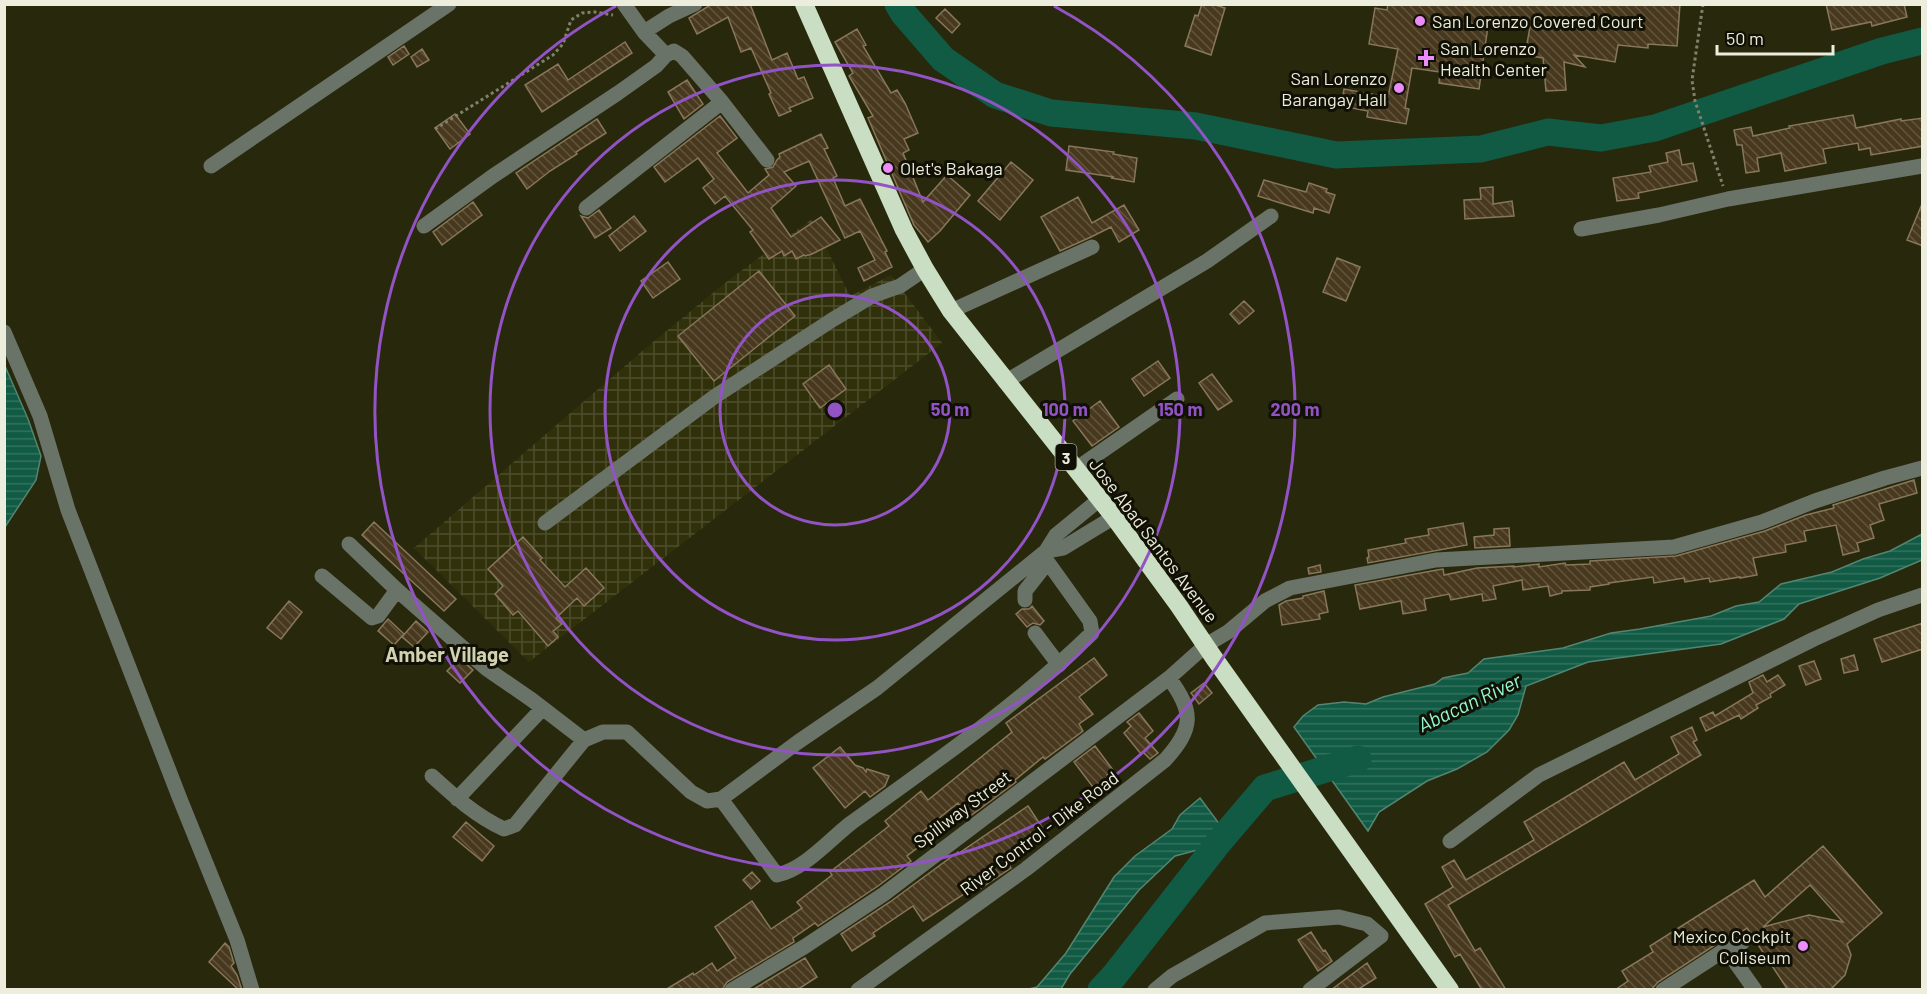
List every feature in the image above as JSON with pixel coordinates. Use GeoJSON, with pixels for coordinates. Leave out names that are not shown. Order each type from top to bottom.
{"type":"FeatureCollection","features":[{"type":"Feature","properties":{"kind":"highway","name":"Jose Abad Santos Avenue"},"geometry":{"type":"LineString","coordinates":[[804,4],[904,230],[951,311],[1114,517],[1449,989]]}},
{"type":"Feature","properties":{"kind":"street"},"geometry":{"type":"LineString","coordinates":[[211,166],[448,4]]}},
{"type":"Feature","properties":{"kind":"street"},"geometry":{"type":"LineString","coordinates":[[644,32],[669,16],[695,4]]}},
{"type":"Feature","properties":{"kind":"street"},"geometry":{"type":"LineString","coordinates":[[628,11],[666,55]]}},
{"type":"Feature","properties":{"kind":"street"},"geometry":{"type":"LineString","coordinates":[[424,226],[493,176],[618,93],[674,51],[682,56],[722,102],[767,159]]}},
{"type":"Feature","properties":{"kind":"street"},"geometry":{"type":"LineString","coordinates":[[586,208],[722,102]]}},
{"type":"Feature","properties":{"kind":"street"},"geometry":{"type":"LineString","coordinates":[[1581,229],[1659,215],[1728,199],[1923,166]]}},
{"type":"Feature","properties":{"kind":"street"},"geometry":{"type":"LineString","coordinates":[[1005,382],[1207,261],[1271,216]]}},
{"type":"Feature","properties":{"kind":"street"},"geometry":{"type":"LineString","coordinates":[[951,311],[1092,247]]}},
{"type":"Feature","properties":{"kind":"street"},"geometry":{"type":"LineString","coordinates":[[545,523],[714,397],[832,320],[872,296],[900,285],[925,268]]}},
{"type":"Feature","properties":{"kind":"street"},"geometry":{"type":"LineString","coordinates":[[4,332],[40,416],[68,510],[237,940],[252,990]]}},
{"type":"Feature","properties":{"kind":"street"},"geometry":{"type":"LineString","coordinates":[[1076,469],[1177,399]]}},
{"type":"Feature","properties":{"kind":"street","name":"Spillway Street"},"geometry":{"type":"LineString","coordinates":[[732,990],[804,947],[884,894],[1169,678],[1210,652],[1228,632],[1265,602],[1290,588],[1436,560],[1674,547],[1762,522],[1815,501],[1923,468]]}},
{"type":"Feature","properties":{"kind":"street"},"geometry":{"type":"LineString","coordinates":[[1024,600],[1025,591],[1056,535],[1100,499]]}},
{"type":"Feature","properties":{"kind":"street"},"geometry":{"type":"LineString","coordinates":[[432,776],[484,820],[504,829],[514,825],[584,740],[603,732],[627,732],[691,792],[708,801],[721,799],[798,742],[877,688],[1045,556],[1063,548],[1114,517]]}},
{"type":"Feature","properties":{"kind":"street"},"geometry":{"type":"LineString","coordinates":[[348,544],[487,669],[584,740]]}},
{"type":"Feature","properties":{"kind":"street"},"geometry":{"type":"LineString","coordinates":[[721,799],[777,875],[800,866],[851,824],[964,740],[1059,665],[1092,633],[1090,621],[1045,556]]}},
{"type":"Feature","properties":{"kind":"street"},"geometry":{"type":"LineString","coordinates":[[322,576],[372,618],[378,616],[397,590]]}},
{"type":"Feature","properties":{"kind":"street"},"geometry":{"type":"LineString","coordinates":[[1450,841],[1539,775],[1814,639],[1878,610],[1923,595]]}},
{"type":"Feature","properties":{"kind":"street"},"geometry":{"type":"LineString","coordinates":[[1035,633],[1059,665]]}},
{"type":"Feature","properties":{"kind":"street","name":"River Control - Dike Road"},"geometry":{"type":"LineString","coordinates":[[858,990],[1026,869],[1165,760],[1178,747],[1188,722],[1187,707],[1169,678]]}},
{"type":"Feature","properties":{"kind":"street"},"geometry":{"type":"LineString","coordinates":[[457,799],[542,709]]}},
{"type":"Feature","properties":{"kind":"street"},"geometry":{"type":"LineString","coordinates":[[1155,990],[1172,976],[1265,923],[1339,917],[1367,924],[1382,936],[1310,990]]}},
{"type":"Feature","properties":{"kind":"street"},"geometry":{"type":"LineString","coordinates":[[1663,990],[1679,985],[1726,949],[1742,943]]}},
{"type":"Feature","properties":{"kind":"street"},"geometry":{"type":"LineString","coordinates":[[1726,949],[1755,990]]}},
{"type":"Feature","properties":{"kind":"path"},"geometry":{"type":"LineString","coordinates":[[1703,4],[1692,80],[1695,101],[1708,144],[1728,199]]}},
{"type":"Feature","properties":{"kind":"path"},"geometry":{"type":"LineString","coordinates":[[435,129],[553,55],[563,44],[571,21],[582,13],[628,11]]}},
{"type":"Feature","properties":{"kind":"shaded area"},"geometry":{"type":"Polygon","coordinates":[[[812,219],[850,296],[891,275],[942,343],[529,662],[414,548],[648,346],[730,279],[812,219]]]}},
{"type":"Feature","properties":{"kind":"water"},"geometry":{"type":"Polygon","coordinates":[[[5,366],[41,456],[36,480],[5,527],[5,366]]]}},
{"type":"Feature","properties":{"kind":"water"},"geometry":{"type":"Polygon","coordinates":[[[1922,534],[1922,560],[1880,578],[1799,604],[1784,619],[1721,644],[1588,662],[1526,686],[1518,715],[1509,730],[1487,752],[1457,769],[1427,781],[1379,812],[1368,831],[1294,727],[1303,716],[1318,705],[1344,702],[1366,704],[1383,697],[1435,684],[1443,678],[1468,673],[1484,659],[1563,648],[1611,633],[1711,616],[1736,606],[1759,602],[1781,584],[1832,572],[1890,551],[1922,534]]]}},
{"type":"Feature","properties":{"kind":"water"},"geometry":{"type":"Polygon","coordinates":[[[1200,798],[1232,841],[1219,849],[1205,848],[1175,856],[1139,890],[1070,974],[1061,989],[1029,989],[1037,987],[1066,953],[1114,877],[1135,856],[1172,829],[1180,815],[1200,798]]]}},
{"type":"Feature","properties":{"kind":"building"},"geometry":{"type":"Polygon","coordinates":[[[712,4],[750,4],[772,60],[787,53],[798,79],[804,77],[813,98],[789,108],[791,111],[779,116],[751,48],[741,52],[728,17],[697,34],[689,18],[712,4]]]}},
{"type":"Feature","properties":{"kind":"building"},"geometry":{"type":"Polygon","coordinates":[[[1202,4],[1225,8],[1211,55],[1185,46],[1195,15],[1198,16],[1202,4]]]}},
{"type":"Feature","properties":{"kind":"building"},"geometry":{"type":"Polygon","coordinates":[[[1388,4],[1680,4],[1677,46],[1648,44],[1648,48],[1618,45],[1615,62],[1574,55],[1585,67],[1564,62],[1566,90],[1546,91],[1543,58],[1525,55],[1530,27],[1489,19],[1479,89],[1439,83],[1440,72],[1412,68],[1405,108],[1409,109],[1406,124],[1367,117],[1368,111],[1341,106],[1344,89],[1388,97],[1398,49],[1369,44],[1375,8],[1387,10],[1388,4]]]}},
{"type":"Feature","properties":{"kind":"building"},"geometry":{"type":"Polygon","coordinates":[[[1826,4],[1904,4],[1907,17],[1872,26],[1871,22],[1832,30],[1826,4]]]}},
{"type":"Feature","properties":{"kind":"building"},"geometry":{"type":"Polygon","coordinates":[[[945,9],[960,24],[952,33],[936,18],[945,9]]]}},
{"type":"Feature","properties":{"kind":"building"},"geometry":{"type":"Polygon","coordinates":[[[857,29],[866,45],[863,46],[891,93],[897,90],[905,103],[918,133],[904,139],[909,150],[903,153],[923,202],[947,175],[970,195],[928,242],[914,225],[868,118],[873,116],[849,76],[853,73],[835,42],[857,29]]]}},
{"type":"Feature","properties":{"kind":"building"},"geometry":{"type":"Polygon","coordinates":[[[625,42],[632,53],[542,112],[525,85],[558,64],[568,80],[625,42]]]}},
{"type":"Feature","properties":{"kind":"building"},"geometry":{"type":"Polygon","coordinates":[[[404,46],[409,54],[393,65],[388,57],[404,46]]]}},
{"type":"Feature","properties":{"kind":"building"},"geometry":{"type":"Polygon","coordinates":[[[422,49],[429,60],[417,67],[411,57],[422,49]]]}},
{"type":"Feature","properties":{"kind":"building"},"geometry":{"type":"Polygon","coordinates":[[[687,80],[703,104],[684,119],[668,92],[687,80]]]}},
{"type":"Feature","properties":{"kind":"building"},"geometry":{"type":"Polygon","coordinates":[[[455,114],[470,134],[450,149],[435,128],[455,114]]]}},
{"type":"Feature","properties":{"kind":"building"},"geometry":{"type":"Polygon","coordinates":[[[1853,115],[1856,128],[1901,119],[1901,121],[1923,118],[1923,146],[1871,155],[1870,148],[1859,150],[1858,143],[1823,149],[1826,163],[1785,171],[1781,153],[1757,158],[1759,171],[1746,173],[1742,145],[1737,145],[1734,130],[1751,127],[1753,136],[1790,128],[1789,126],[1853,115]]]}},
{"type":"Feature","properties":{"kind":"building"},"geometry":{"type":"Polygon","coordinates":[[[720,116],[737,138],[717,153],[748,193],[769,175],[765,169],[773,167],[780,157],[779,154],[821,134],[828,148],[824,149],[837,176],[833,178],[845,206],[860,199],[887,251],[885,252],[892,267],[864,281],[858,268],[875,260],[860,231],[845,238],[809,161],[784,172],[796,186],[771,208],[791,237],[821,217],[840,240],[796,259],[792,251],[784,256],[782,251],[769,259],[750,232],[753,230],[725,196],[715,204],[703,188],[714,179],[698,158],[665,182],[654,167],[720,116]]]}},
{"type":"Feature","properties":{"kind":"building"},"geometry":{"type":"Polygon","coordinates":[[[597,119],[606,133],[576,152],[577,154],[527,189],[516,173],[597,119]]]}},
{"type":"Feature","properties":{"kind":"building"},"geometry":{"type":"Polygon","coordinates":[[[1069,146],[1114,152],[1113,154],[1137,158],[1134,182],[1066,170],[1069,146]]]}},
{"type":"Feature","properties":{"kind":"building"},"geometry":{"type":"Polygon","coordinates":[[[1679,150],[1682,165],[1693,163],[1697,181],[1638,193],[1639,198],[1617,201],[1613,178],[1651,172],[1649,166],[1668,162],[1666,153],[1679,150]]]}},
{"type":"Feature","properties":{"kind":"building"},"geometry":{"type":"Polygon","coordinates":[[[1011,162],[1033,180],[1000,220],[978,201],[1011,162]]]}},
{"type":"Feature","properties":{"kind":"building"},"geometry":{"type":"Polygon","coordinates":[[[1264,180],[1306,192],[1309,183],[1327,189],[1326,192],[1335,195],[1329,213],[1314,208],[1313,213],[1258,196],[1264,180]]]}},
{"type":"Feature","properties":{"kind":"building"},"geometry":{"type":"Polygon","coordinates":[[[1493,187],[1493,204],[1512,201],[1514,216],[1465,219],[1464,200],[1481,199],[1480,188],[1493,187]]]}},
{"type":"Feature","properties":{"kind":"building"},"geometry":{"type":"Polygon","coordinates":[[[1078,197],[1092,223],[1124,205],[1139,230],[1119,242],[1111,227],[1060,251],[1041,217],[1078,197]]]}},
{"type":"Feature","properties":{"kind":"building"},"geometry":{"type":"Polygon","coordinates":[[[473,202],[482,215],[442,245],[433,232],[473,202]]]}},
{"type":"Feature","properties":{"kind":"building"},"geometry":{"type":"Polygon","coordinates":[[[1923,204],[1923,246],[1907,240],[1923,204]]]}},
{"type":"Feature","properties":{"kind":"building"},"geometry":{"type":"Polygon","coordinates":[[[599,210],[611,228],[595,238],[581,216],[588,218],[599,210]]]}},
{"type":"Feature","properties":{"kind":"building"},"geometry":{"type":"Polygon","coordinates":[[[634,216],[646,231],[620,251],[609,236],[634,216]]]}},
{"type":"Feature","properties":{"kind":"building"},"geometry":{"type":"Polygon","coordinates":[[[1337,258],[1360,267],[1346,301],[1323,292],[1337,258]]]}},
{"type":"Feature","properties":{"kind":"building"},"geometry":{"type":"Polygon","coordinates":[[[668,262],[680,279],[653,298],[641,281],[668,262]]]}},
{"type":"Feature","properties":{"kind":"building"},"geometry":{"type":"Polygon","coordinates":[[[759,271],[795,316],[714,381],[678,336],[759,271]]]}},
{"type":"Feature","properties":{"kind":"building"},"geometry":{"type":"Polygon","coordinates":[[[1244,301],[1254,311],[1239,324],[1230,314],[1244,301]]]}},
{"type":"Feature","properties":{"kind":"building"},"geometry":{"type":"Polygon","coordinates":[[[1158,361],[1170,378],[1144,396],[1132,379],[1158,361]]]}},
{"type":"Feature","properties":{"kind":"building"},"geometry":{"type":"Polygon","coordinates":[[[829,365],[846,389],[820,408],[803,384],[829,365]]]}},
{"type":"Feature","properties":{"kind":"building"},"geometry":{"type":"Polygon","coordinates":[[[1212,374],[1232,401],[1218,410],[1199,383],[1212,374]]]}},
{"type":"Feature","properties":{"kind":"building"},"geometry":{"type":"Polygon","coordinates":[[[1100,401],[1119,427],[1092,446],[1073,421],[1100,401]]]}},
{"type":"Feature","properties":{"kind":"building"},"geometry":{"type":"Polygon","coordinates":[[[1914,480],[1917,493],[1879,504],[1884,520],[1870,525],[1874,538],[1857,543],[1859,551],[1843,555],[1836,525],[1804,531],[1806,541],[1785,545],[1786,552],[1753,558],[1757,575],[1740,578],[1710,582],[1709,578],[1685,582],[1684,578],[1654,583],[1653,577],[1609,583],[1590,587],[1590,590],[1562,591],[1562,593],[1550,596],[1548,586],[1523,590],[1522,580],[1493,586],[1496,599],[1483,601],[1482,594],[1451,600],[1449,594],[1424,599],[1426,610],[1403,614],[1401,601],[1360,609],[1355,585],[1443,569],[1444,575],[1477,568],[1539,564],[1539,567],[1565,563],[1566,565],[1590,564],[1590,561],[1676,556],[1765,531],[1806,515],[1834,508],[1833,505],[1914,480]]]}},
{"type":"Feature","properties":{"kind":"building"},"geometry":{"type":"Polygon","coordinates":[[[374,522],[456,599],[444,611],[362,535],[374,522]]]}},
{"type":"Feature","properties":{"kind":"building"},"geometry":{"type":"Polygon","coordinates":[[[1463,523],[1467,545],[1368,563],[1368,550],[1406,543],[1405,539],[1429,535],[1428,529],[1463,523]]]}},
{"type":"Feature","properties":{"kind":"building"},"geometry":{"type":"Polygon","coordinates":[[[1509,528],[1510,546],[1475,548],[1474,537],[1494,535],[1494,529],[1509,528]]]}},
{"type":"Feature","properties":{"kind":"building"},"geometry":{"type":"Polygon","coordinates":[[[523,537],[565,587],[586,568],[604,588],[584,606],[577,598],[556,618],[562,624],[553,631],[558,637],[548,646],[518,611],[513,615],[495,594],[503,586],[488,569],[523,537]]]}},
{"type":"Feature","properties":{"kind":"building"},"geometry":{"type":"Polygon","coordinates":[[[1320,565],[1321,572],[1309,574],[1308,568],[1320,565]]]}},
{"type":"Feature","properties":{"kind":"building"},"geometry":{"type":"Polygon","coordinates":[[[1324,591],[1328,612],[1319,614],[1320,619],[1282,625],[1279,605],[1324,591]]]}},
{"type":"Feature","properties":{"kind":"building"},"geometry":{"type":"Polygon","coordinates":[[[289,601],[302,612],[281,639],[267,628],[289,601]]]}},
{"type":"Feature","properties":{"kind":"building"},"geometry":{"type":"Polygon","coordinates":[[[1032,606],[1044,621],[1040,625],[1033,623],[1027,627],[1016,614],[1032,606]]]}},
{"type":"Feature","properties":{"kind":"building"},"geometry":{"type":"Polygon","coordinates":[[[388,619],[404,634],[394,645],[378,631],[388,619]]]}},
{"type":"Feature","properties":{"kind":"building"},"geometry":{"type":"Polygon","coordinates":[[[416,621],[428,632],[414,647],[402,637],[416,621]]]}},
{"type":"Feature","properties":{"kind":"building"},"geometry":{"type":"Polygon","coordinates":[[[1923,623],[1923,649],[1882,662],[1874,639],[1923,623]]]}},
{"type":"Feature","properties":{"kind":"building"},"geometry":{"type":"Polygon","coordinates":[[[1854,655],[1858,670],[1844,673],[1841,659],[1854,655]]]}},
{"type":"Feature","properties":{"kind":"building"},"geometry":{"type":"Polygon","coordinates":[[[460,658],[473,670],[460,683],[447,671],[460,658]]]}},
{"type":"Feature","properties":{"kind":"building"},"geometry":{"type":"Polygon","coordinates":[[[1094,658],[1107,675],[1079,697],[1093,714],[1079,724],[1083,731],[1045,759],[1043,757],[1015,780],[1016,782],[969,817],[958,803],[923,831],[929,839],[907,856],[911,861],[818,926],[815,923],[793,938],[794,942],[727,982],[722,990],[665,990],[712,963],[717,971],[736,958],[715,927],[752,901],[771,929],[802,908],[797,902],[832,875],[830,872],[889,826],[885,821],[921,791],[928,800],[1012,732],[1006,723],[1094,658]]]}},
{"type":"Feature","properties":{"kind":"building"},"geometry":{"type":"Polygon","coordinates":[[[1814,661],[1821,679],[1806,685],[1799,666],[1814,661]]]}},
{"type":"Feature","properties":{"kind":"building"},"geometry":{"type":"Polygon","coordinates":[[[1763,675],[1767,682],[1778,675],[1785,685],[1770,694],[1771,697],[1756,705],[1758,708],[1741,719],[1739,715],[1706,731],[1700,718],[1713,712],[1715,716],[1753,693],[1749,682],[1763,675]]]}},
{"type":"Feature","properties":{"kind":"building"},"geometry":{"type":"Polygon","coordinates":[[[1204,683],[1212,693],[1199,704],[1191,693],[1204,683]]]}},
{"type":"Feature","properties":{"kind":"building"},"geometry":{"type":"Polygon","coordinates":[[[1139,713],[1153,731],[1145,738],[1158,753],[1150,759],[1143,752],[1141,754],[1124,733],[1131,726],[1127,722],[1139,713]]]}},
{"type":"Feature","properties":{"kind":"building"},"geometry":{"type":"Polygon","coordinates":[[[1692,727],[1697,740],[1693,742],[1701,755],[1448,905],[1475,951],[1480,948],[1506,990],[1482,990],[1460,954],[1455,957],[1425,904],[1453,887],[1442,867],[1454,860],[1466,880],[1534,840],[1524,822],[1624,762],[1635,780],[1679,754],[1671,737],[1692,727]]]}},
{"type":"Feature","properties":{"kind":"building"},"geometry":{"type":"Polygon","coordinates":[[[1095,746],[1113,770],[1107,775],[1113,784],[1099,795],[1074,762],[1095,746]]]}},
{"type":"Feature","properties":{"kind":"building"},"geometry":{"type":"Polygon","coordinates":[[[840,747],[855,765],[866,772],[867,769],[889,776],[885,786],[870,797],[865,791],[845,808],[813,768],[840,747]]]}},
{"type":"Feature","properties":{"kind":"building"},"geometry":{"type":"Polygon","coordinates":[[[1028,806],[1042,827],[1003,856],[1011,868],[981,888],[979,884],[923,921],[913,906],[873,933],[875,936],[852,951],[841,934],[1028,806]]]}},
{"type":"Feature","properties":{"kind":"building"},"geometry":{"type":"Polygon","coordinates":[[[466,822],[494,846],[482,861],[453,837],[466,822]]]}},
{"type":"Feature","properties":{"kind":"building"},"geometry":{"type":"Polygon","coordinates":[[[1823,846],[1882,913],[1847,944],[1851,955],[1845,975],[1830,990],[1788,990],[1747,928],[1721,941],[1658,982],[1651,990],[1615,990],[1628,981],[1622,971],[1653,952],[1650,946],[1754,880],[1765,897],[1823,846]],[[1810,885],[1763,927],[1809,915],[1843,922],[1810,885]]]}},
{"type":"Feature","properties":{"kind":"building"},"geometry":{"type":"Polygon","coordinates":[[[752,872],[760,881],[751,889],[743,880],[752,872]]]}},
{"type":"Feature","properties":{"kind":"building"},"geometry":{"type":"Polygon","coordinates":[[[1311,932],[1332,961],[1318,971],[1298,940],[1311,932]]]}},
{"type":"Feature","properties":{"kind":"building"},"geometry":{"type":"Polygon","coordinates":[[[225,943],[229,947],[234,963],[231,966],[242,990],[239,990],[209,962],[225,943]]]}},
{"type":"Feature","properties":{"kind":"building"},"geometry":{"type":"Polygon","coordinates":[[[805,958],[817,977],[797,990],[752,990],[805,958]]]}},
{"type":"Feature","properties":{"kind":"building"},"geometry":{"type":"Polygon","coordinates":[[[1367,963],[1376,978],[1357,990],[1331,990],[1367,963]]]}},
{"type":"Feature","properties":{"kind":"waterway"},"geometry":{"type":"LineString","coordinates":[[898,4],[943,59],[995,95],[1051,113],[1196,126],[1336,155],[1481,149],[1548,132],[1601,138],[1655,128],[1882,51],[1922,41]]}},
{"type":"Feature","properties":{"kind":"waterway","name":"Abacan River"},"geometry":{"type":"LineString","coordinates":[[1101,990],[1265,788],[1358,759]]}},
{"type":"Feature","properties":{"kind":"place","name":"San Lorenzo Covered Court"},"geometry":{"type":"Point","coordinates":[1420,21]}},
{"type":"Feature","properties":{"kind":"place","name":"San Lorenzo Health Center"},"geometry":{"type":"Point","coordinates":[1426,58]}},
{"type":"Feature","properties":{"kind":"place","name":"San Lorenzo Barangay Hall"},"geometry":{"type":"Point","coordinates":[1399,88]}},
{"type":"Feature","properties":{"kind":"place","name":"Olet's Bakaga"},"geometry":{"type":"Point","coordinates":[888,168]}},
{"type":"Feature","properties":{"kind":"place","name":"Mexico Cockpit Coliseum"},"geometry":{"type":"Point","coordinates":[1803,946]}},
{"type":"Feature","properties":{"kind":"district","name":"Amber Village"},"geometry":{"type":"Point","coordinates":[447,654]}}]}
